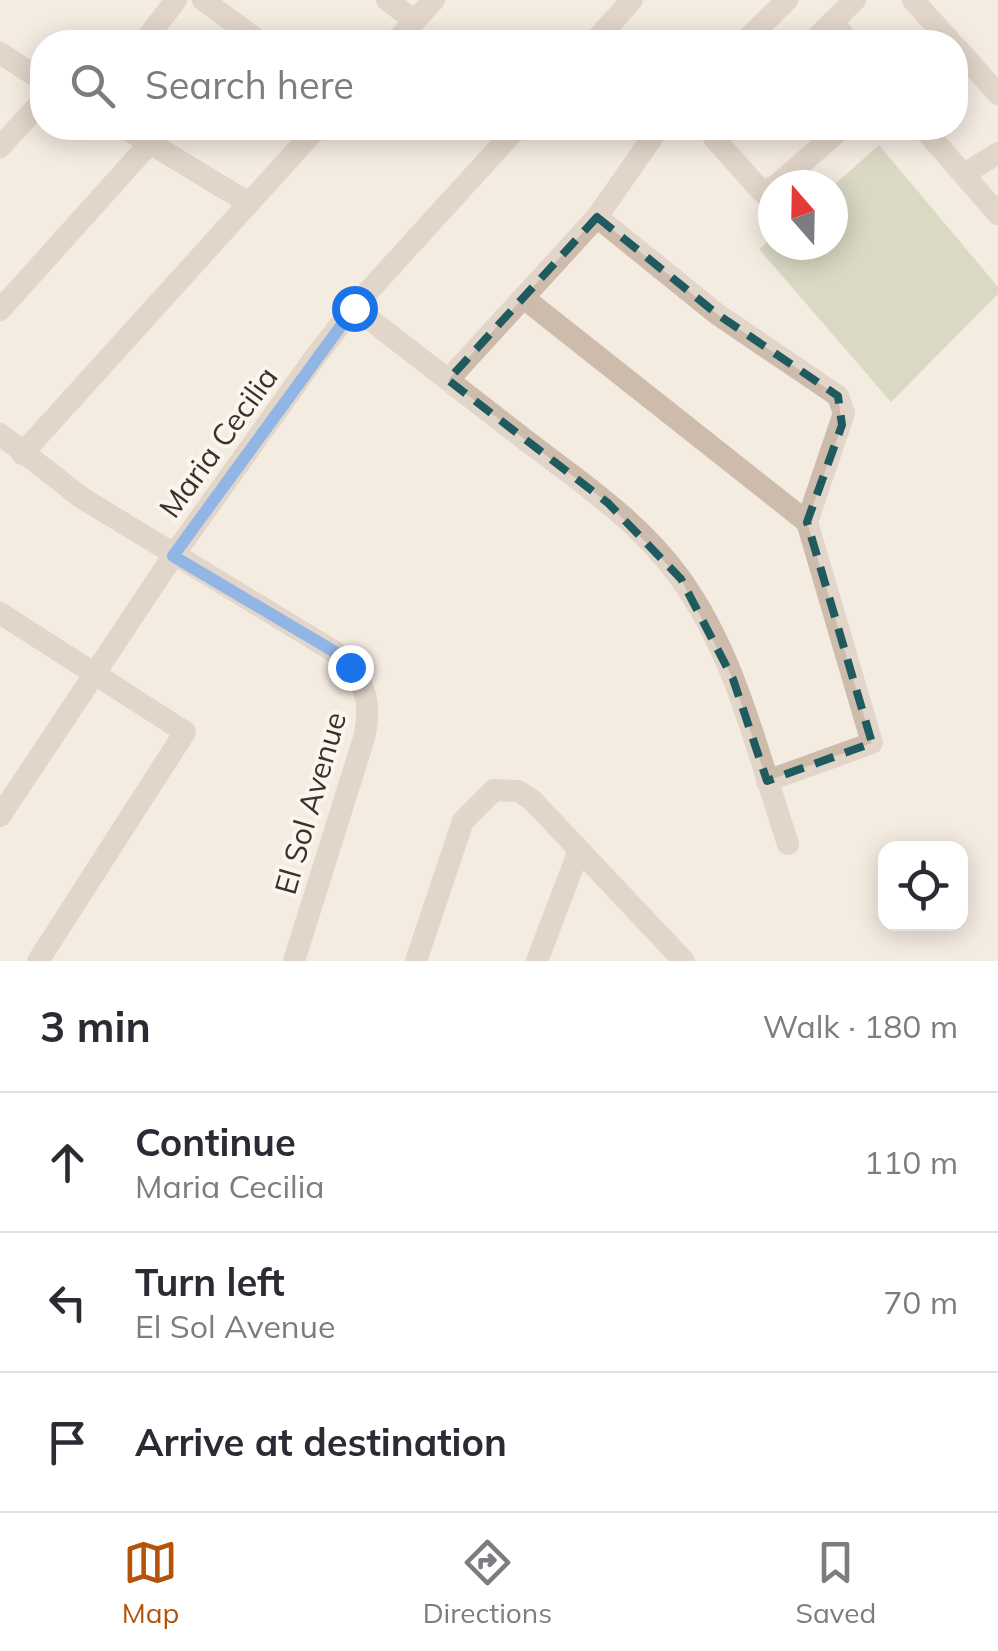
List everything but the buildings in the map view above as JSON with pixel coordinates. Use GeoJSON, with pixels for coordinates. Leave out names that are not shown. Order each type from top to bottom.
{"type":"FeatureCollection","features":[{"type":"Feature","properties":{"kind":"street"},"geometry":{"type":"LineString","coordinates":[[153,30],[176,0]]}},
{"type":"Feature","properties":{"kind":"street"},"geometry":{"type":"LineString","coordinates":[[203,0],[244,30]]}},
{"type":"Feature","properties":{"kind":"street"},"geometry":{"type":"LineString","coordinates":[[386,0],[415,21]]}},
{"type":"Feature","properties":{"kind":"street"},"geometry":{"type":"LineString","coordinates":[[406,30],[434,0]]}},
{"type":"Feature","properties":{"kind":"street"},"geometry":{"type":"LineString","coordinates":[[605,30],[632,0]]}},
{"type":"Feature","properties":{"kind":"street"},"geometry":{"type":"LineString","coordinates":[[756,30],[787,0]]}},
{"type":"Feature","properties":{"kind":"street"},"geometry":{"type":"LineString","coordinates":[[824,30],[855,0]]}},
{"type":"Feature","properties":{"kind":"street"},"geometry":{"type":"LineString","coordinates":[[913,0],[940,30]]}},
{"type":"Feature","properties":{"kind":"street"},"geometry":{"type":"LineString","coordinates":[[832,22],[839,30]]}},
{"type":"Feature","properties":{"kind":"street"},"geometry":{"type":"LineString","coordinates":[[0,54],[30,73]]}},
{"type":"Feature","properties":{"kind":"street"},"geometry":{"type":"LineString","coordinates":[[968,61],[998,94]]}},
{"type":"Feature","properties":{"kind":"street"},"geometry":{"type":"LineString","coordinates":[[0,148],[30,114]]}},
{"type":"Feature","properties":{"kind":"street"},"geometry":{"type":"LineString","coordinates":[[145,140],[248,202]]}},
{"type":"Feature","properties":{"kind":"street"},"geometry":{"type":"LineString","coordinates":[[22,454],[307,140]]}},
{"type":"Feature","properties":{"kind":"street","name":"Maria Cecilia"},"geometry":{"type":"LineString","coordinates":[[0,816],[173,556],[354,308],[506,140]]}},
{"type":"Feature","properties":{"kind":"street"},"geometry":{"type":"LineString","coordinates":[[448,380],[597,217],[650,140]]}},
{"type":"Feature","properties":{"kind":"street"},"geometry":{"type":"LineString","coordinates":[[716,140],[758,186]]}},
{"type":"Feature","properties":{"kind":"street"},"geometry":{"type":"LineString","coordinates":[[793,170],[828,140]]}},
{"type":"Feature","properties":{"kind":"street"},"geometry":{"type":"LineString","coordinates":[[934,140],[998,214]]}},
{"type":"Feature","properties":{"kind":"street"},"geometry":{"type":"LineString","coordinates":[[0,310],[150,143]]}},
{"type":"Feature","properties":{"kind":"street"},"geometry":{"type":"LineString","coordinates":[[964,174],[998,153]]}},
{"type":"Feature","properties":{"kind":"street"},"geometry":{"type":"LineString","coordinates":[[597,217],[716,314],[838,396],[844,413],[842,425],[807,522]]}},
{"type":"Feature","properties":{"kind":"street"},"geometry":{"type":"LineString","coordinates":[[525,299],[807,522],[872,743],[767,780]]}},
{"type":"Feature","properties":{"kind":"street"},"geometry":{"type":"LineString","coordinates":[[354,308],[608,503],[648,540],[681,579],[713,633],[733,679],[788,844]]}},
{"type":"Feature","properties":{"kind":"street","name":"El Sol Avenue"},"geometry":{"type":"LineString","coordinates":[[0,434],[82,498],[335,652],[350,667],[368,697],[370,714],[364,738],[294,961]]}},
{"type":"Feature","properties":{"kind":"street"},"geometry":{"type":"LineString","coordinates":[[0,613],[185,732],[38,961]]}},
{"type":"Feature","properties":{"kind":"street"},"geometry":{"type":"LineString","coordinates":[[416,961],[462,821],[494,790],[518,790],[532,800],[676,958]]}},
{"type":"Feature","properties":{"kind":"street"},"geometry":{"type":"LineString","coordinates":[[537,961],[578,853]]}},
{"type":"Feature","properties":{"kind":"highlighted area"},"geometry":{"type":"Polygon","coordinates":[[[597,217],[717,314],[838,396],[842,425],[807,522],[872,743],[767,781],[733,679],[681,579],[608,503],[448,380],[597,217]]]}},
{"type":"Feature","properties":{"kind":"green space"},"geometry":{"type":"Polygon","coordinates":[[[879,145],[998,287],[998,294],[891,402],[768,260],[848,260],[848,173],[879,145]]]}},
{"type":"Feature","properties":{"kind":"route"},"geometry":{"type":"LineString","coordinates":[[350,667],[335,652],[173,556],[354,308]]}}]}
